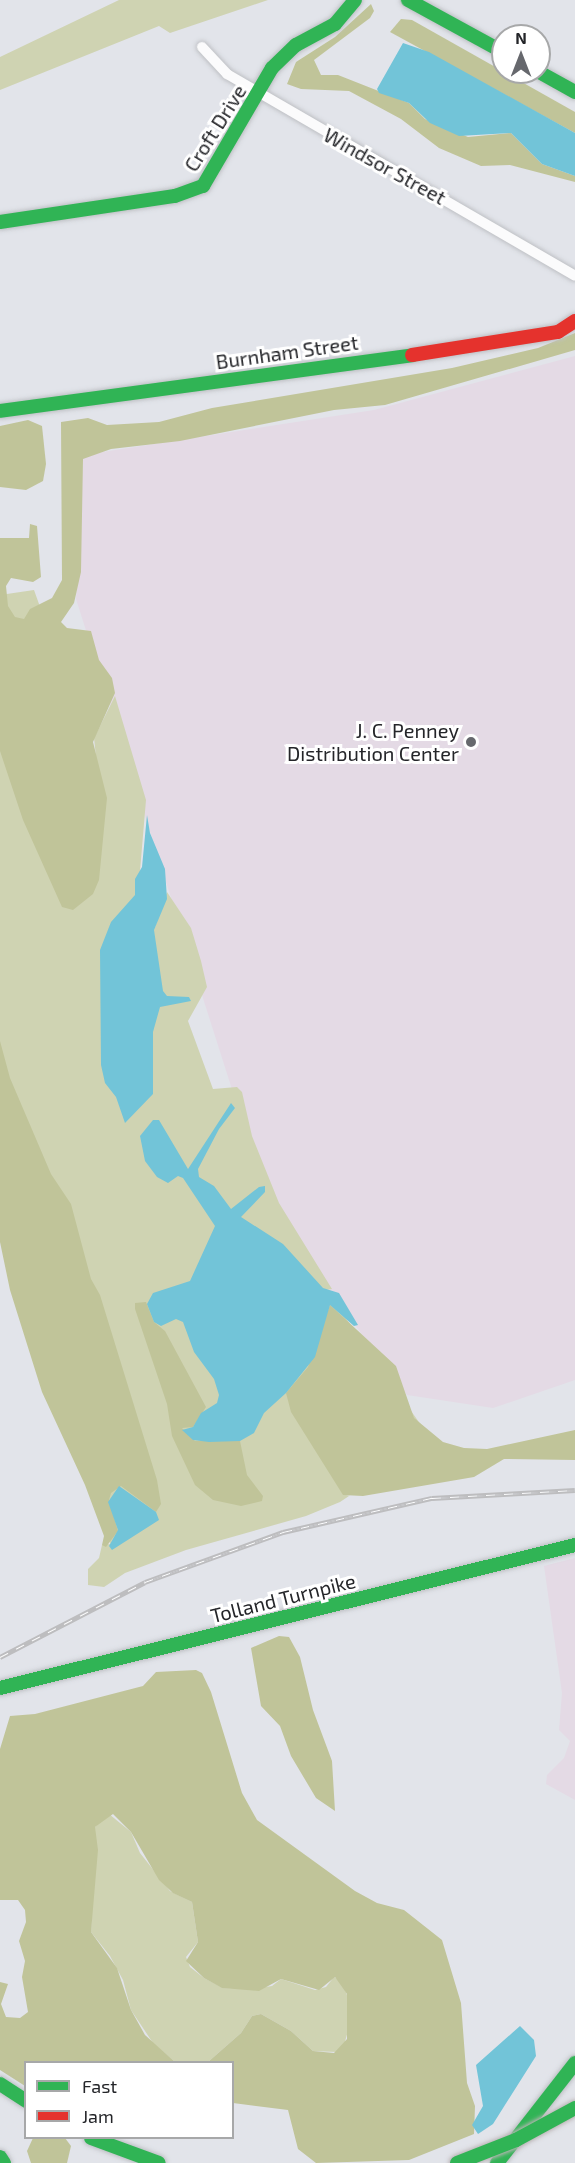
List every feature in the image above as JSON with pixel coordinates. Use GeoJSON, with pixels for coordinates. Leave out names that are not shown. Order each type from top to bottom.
{"type":"FeatureCollection","features":[{"type":"Feature","properties":{"kind":"main road","name":"Croft Drive"},"geometry":{"type":"LineString","coordinates":[[0,222],[196,190],[203,186],[284,55],[335,24],[355,0]]}},
{"type":"Feature","properties":{"kind":"main road"},"geometry":{"type":"LineString","coordinates":[[408,0],[491,45]]}},
{"type":"Feature","properties":{"kind":"main road"},"geometry":{"type":"LineString","coordinates":[[551,79],[575,92]]}},
{"type":"Feature","properties":{"kind":"main road","name":"Burnham Street"},"geometry":{"type":"LineString","coordinates":[[0,411],[519,340],[558,332],[575,321]]}},
{"type":"Feature","properties":{"kind":"main road","name":"Tolland Turnpike"},"geometry":{"type":"LineString","coordinates":[[0,1688],[575,1545]]}},
{"type":"Feature","properties":{"kind":"main road"},"geometry":{"type":"LineString","coordinates":[[497,2163],[575,2063]]}},
{"type":"Feature","properties":{"kind":"main road"},"geometry":{"type":"LineString","coordinates":[[0,2084],[24,2100]]}},
{"type":"Feature","properties":{"kind":"main road"},"geometry":{"type":"LineString","coordinates":[[457,2163],[516,2140],[575,2108]]}},
{"type":"Feature","properties":{"kind":"main road"},"geometry":{"type":"LineString","coordinates":[[94,2139],[159,2163]]}},
{"type":"Feature","properties":{"kind":"main road"},"geometry":{"type":"LineString","coordinates":[[0,2157],[4,2163]]}},
{"type":"Feature","properties":{"kind":"street","name":"Windsor Street"},"geometry":{"type":"LineString","coordinates":[[202,47],[226,75],[575,276]]}},
{"type":"Feature","properties":{"kind":"shaded area"},"geometry":{"type":"Polygon","coordinates":[[[575,356],[575,1380],[493,1408],[407,1395],[271,1212],[76,599],[83,455],[374,410],[575,356]]]}},
{"type":"Feature","properties":{"kind":"shaded area"},"geometry":{"type":"Polygon","coordinates":[[[575,1558],[575,1800],[546,1784],[547,1775],[564,1758],[570,1741],[559,1730],[562,1693],[544,1566],[575,1558]]]}},
{"type":"Feature","properties":{"kind":"green space"},"geometry":{"type":"Polygon","coordinates":[[[119,0],[268,0],[170,33],[159,26],[0,90],[0,57],[119,0]]]}},
{"type":"Feature","properties":{"kind":"green space"},"geometry":{"type":"Polygon","coordinates":[[[371,4],[374,11],[370,18],[314,60],[321,75],[338,75],[409,103],[425,119],[468,137],[511,133],[542,164],[575,176],[575,182],[510,165],[481,166],[439,148],[401,119],[349,91],[301,89],[287,84],[296,62],[335,37],[371,4]]]}},
{"type":"Feature","properties":{"kind":"green space"},"geometry":{"type":"Polygon","coordinates":[[[401,19],[412,20],[491,65],[491,84],[525,84],[575,112],[575,133],[390,32],[401,19]]]}},
{"type":"Feature","properties":{"kind":"green space"},"geometry":{"type":"Polygon","coordinates":[[[575,333],[575,350],[385,405],[334,410],[180,441],[111,449],[83,459],[81,572],[74,603],[61,622],[67,628],[91,631],[99,660],[112,678],[115,693],[93,742],[107,798],[99,880],[93,894],[73,910],[62,907],[23,820],[0,751],[0,538],[29,538],[30,524],[37,526],[41,577],[33,582],[11,578],[6,586],[8,606],[15,617],[24,619],[30,609],[52,598],[62,580],[61,422],[88,418],[107,425],[159,422],[212,408],[452,368],[538,348],[575,333]]]}},
{"type":"Feature","properties":{"kind":"green space"},"geometry":{"type":"Polygon","coordinates":[[[28,420],[42,426],[46,464],[43,481],[26,490],[0,487],[0,426],[28,420]]]}},
{"type":"Feature","properties":{"kind":"green space"},"geometry":{"type":"Polygon","coordinates":[[[34,590],[97,766],[94,738],[115,696],[146,800],[140,871],[155,927],[167,892],[191,928],[201,961],[207,987],[188,1021],[213,1089],[237,1087],[242,1092],[252,1136],[279,1203],[332,1289],[326,1290],[454,1472],[346,1496],[349,1496],[306,1516],[186,1550],[125,1573],[104,1587],[88,1585],[88,1569],[99,1558],[102,1545],[110,1544],[112,1550],[0,1139],[0,595],[34,590]]]}},
{"type":"Feature","properties":{"kind":"green space"},"geometry":{"type":"Polygon","coordinates":[[[0,1041],[10,1078],[51,1174],[71,1204],[91,1279],[100,1295],[157,1480],[161,1504],[156,1512],[121,1486],[111,1493],[109,1500],[118,1531],[106,1547],[102,1545],[104,1536],[85,1485],[42,1392],[10,1290],[0,1242],[0,1041]]]}},
{"type":"Feature","properties":{"kind":"green space"},"geometry":{"type":"Polygon","coordinates":[[[146,1302],[154,1322],[165,1331],[206,1407],[193,1427],[182,1428],[195,1441],[240,1441],[247,1475],[263,1496],[262,1501],[241,1506],[213,1500],[195,1485],[172,1436],[167,1404],[135,1309],[135,1303],[146,1302]]]}},
{"type":"Feature","properties":{"kind":"green space"},"geometry":{"type":"Polygon","coordinates":[[[330,1305],[396,1366],[414,1418],[443,1442],[464,1448],[487,1449],[575,1430],[575,1460],[504,1459],[474,1477],[363,1496],[343,1495],[291,1412],[286,1393],[308,1367],[330,1305]]]}},
{"type":"Feature","properties":{"kind":"green space"},"geometry":{"type":"Polygon","coordinates":[[[279,1636],[289,1637],[300,1657],[313,1710],[332,1761],[335,1811],[316,1798],[291,1756],[280,1726],[261,1706],[251,1648],[279,1636]]]}},
{"type":"Feature","properties":{"kind":"green space"},"geometry":{"type":"Polygon","coordinates":[[[196,1670],[202,1673],[211,1692],[242,1793],[257,1820],[355,1891],[377,1903],[404,1910],[442,1940],[461,2003],[467,2083],[475,2106],[474,2134],[409,2160],[316,2163],[298,2149],[288,2110],[234,2103],[234,2061],[209,2061],[241,2033],[252,2016],[261,2014],[291,2031],[313,2051],[334,2053],[347,2039],[347,1994],[335,1977],[319,1990],[281,1979],[259,1991],[222,1988],[204,1978],[186,1961],[198,1942],[192,1902],[173,1893],[159,1880],[131,1832],[113,1814],[95,1827],[98,1850],[91,1932],[117,1968],[131,2010],[145,2035],[174,2061],[24,2061],[24,2085],[0,2070],[0,1982],[8,1984],[1,2004],[6,2017],[20,2018],[28,2012],[22,1977],[25,1961],[19,1941],[26,1922],[25,1910],[18,1900],[0,1900],[0,1749],[10,1716],[35,1714],[143,1686],[156,1672],[196,1670]]]}},
{"type":"Feature","properties":{"kind":"green space"},"geometry":{"type":"Polygon","coordinates":[[[109,1814],[131,1832],[140,1853],[170,1891],[192,1902],[198,1942],[186,1957],[190,1967],[204,1978],[223,1988],[252,1989],[272,1986],[281,1979],[315,1990],[326,1987],[334,1977],[342,1982],[347,1995],[348,2031],[344,2045],[337,2052],[313,2051],[291,2031],[261,2014],[252,2016],[241,2033],[209,2061],[174,2061],[153,2043],[131,2010],[123,1980],[110,1956],[91,1932],[95,1827],[109,1814]]]}},
{"type":"Feature","properties":{"kind":"green space"},"geometry":{"type":"Polygon","coordinates":[[[33,2139],[66,2139],[71,2146],[67,2163],[31,2163],[27,2151],[33,2139]]]}},
{"type":"Feature","properties":{"kind":"water"},"geometry":{"type":"Polygon","coordinates":[[[403,43],[429,52],[575,133],[575,176],[542,164],[511,133],[459,136],[430,123],[409,103],[379,93],[377,89],[403,43]]]}},
{"type":"Feature","properties":{"kind":"water"},"geometry":{"type":"Polygon","coordinates":[[[147,815],[150,833],[165,869],[167,899],[154,930],[163,991],[167,996],[189,997],[191,1001],[160,1007],[153,1032],[153,1094],[125,1123],[116,1097],[105,1083],[101,1065],[100,950],[111,922],[135,895],[135,879],[142,867],[147,815]]]}},
{"type":"Feature","properties":{"kind":"water"},"geometry":{"type":"Polygon","coordinates":[[[231,1103],[235,1108],[219,1129],[198,1169],[199,1177],[214,1186],[231,1209],[259,1187],[265,1186],[265,1192],[241,1217],[283,1244],[323,1288],[339,1293],[358,1325],[354,1326],[330,1305],[315,1357],[286,1393],[264,1413],[254,1433],[240,1441],[209,1442],[193,1440],[182,1430],[193,1427],[201,1413],[217,1403],[219,1395],[214,1379],[194,1352],[183,1322],[176,1319],[161,1326],[154,1322],[147,1304],[153,1293],[190,1281],[215,1226],[183,1178],[178,1176],[168,1183],[157,1177],[145,1161],[140,1136],[153,1120],[159,1120],[188,1169],[231,1103]]]}},
{"type":"Feature","properties":{"kind":"water"},"geometry":{"type":"Polygon","coordinates":[[[119,1486],[156,1512],[159,1520],[112,1550],[109,1546],[118,1530],[108,1502],[119,1486]]]}},
{"type":"Feature","properties":{"kind":"water"},"geometry":{"type":"Polygon","coordinates":[[[520,2026],[534,2040],[536,2056],[493,2124],[478,2134],[472,2125],[483,2106],[476,2065],[520,2026]]]}},
{"type":"Feature","properties":{"kind":"railway"},"geometry":{"type":"LineString","coordinates":[[0,1657],[145,1582],[283,1532],[432,1498],[575,1490]]}},
{"type":"Feature","properties":{"kind":"traffic: fast"},"geometry":{"type":"LineString","coordinates":[[0,222],[175,196],[203,186],[272,68],[296,45],[335,24],[355,0]]}},
{"type":"Feature","properties":{"kind":"traffic: fast"},"geometry":{"type":"LineString","coordinates":[[408,0],[491,45]]}},
{"type":"Feature","properties":{"kind":"traffic: fast"},"geometry":{"type":"LineString","coordinates":[[551,79],[575,92]]}},
{"type":"Feature","properties":{"kind":"traffic: fast"},"geometry":{"type":"LineString","coordinates":[[0,411],[412,355]]}},
{"type":"Feature","properties":{"kind":"traffic: fast"},"geometry":{"type":"LineString","coordinates":[[0,1688],[575,1545]]}},
{"type":"Feature","properties":{"kind":"traffic: fast"},"geometry":{"type":"LineString","coordinates":[[497,2163],[575,2063]]}},
{"type":"Feature","properties":{"kind":"traffic: fast"},"geometry":{"type":"LineString","coordinates":[[0,2084],[24,2100]]}},
{"type":"Feature","properties":{"kind":"traffic: fast"},"geometry":{"type":"LineString","coordinates":[[457,2163],[516,2140],[575,2108]]}},
{"type":"Feature","properties":{"kind":"traffic: fast"},"geometry":{"type":"LineString","coordinates":[[94,2139],[159,2163]]}},
{"type":"Feature","properties":{"kind":"traffic: fast"},"geometry":{"type":"LineString","coordinates":[[0,2157],[4,2163]]}},
{"type":"Feature","properties":{"kind":"traffic: jam"},"geometry":{"type":"LineString","coordinates":[[412,355],[558,332],[575,321]]}},
{"type":"Feature","properties":{"kind":"place","name":"J. C. Penney Distribution Center"},"geometry":{"type":"Point","coordinates":[471,742]}}]}
